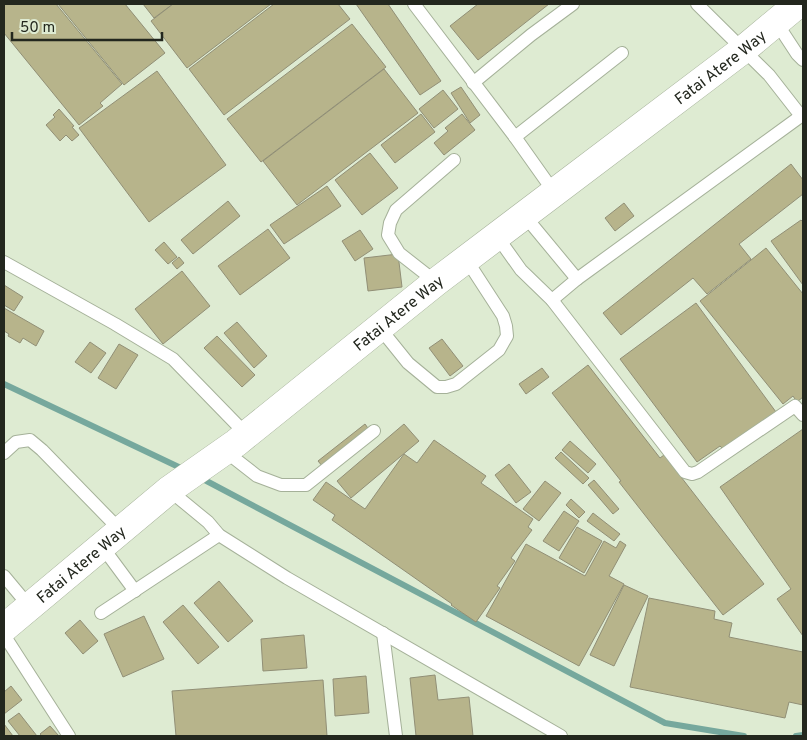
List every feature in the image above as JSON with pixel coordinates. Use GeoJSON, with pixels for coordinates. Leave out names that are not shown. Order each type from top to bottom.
{"type":"FeatureCollection","features":[{"type":"Feature","properties":{"kind":"street","name":"Fatai Atere Way"},"geometry":{"type":"LineString","coordinates":[[4,628],[169,490],[246,434],[436,282],[744,49],[798,4]]}},
{"type":"Feature","properties":{"kind":"lane"},"geometry":{"type":"LineString","coordinates":[[414,4],[515,137],[554,192]]}},
{"type":"Feature","properties":{"kind":"lane"},"geometry":{"type":"LineString","coordinates":[[473,83],[531,35],[573,4]]}},
{"type":"Feature","properties":{"kind":"lane"},"geometry":{"type":"LineString","coordinates":[[552,300],[577,279],[802,117],[769,75],[698,4]]}},
{"type":"Feature","properties":{"kind":"lane"},"geometry":{"type":"LineString","coordinates":[[776,22],[803,60]]}},
{"type":"Feature","properties":{"kind":"lane"},"geometry":{"type":"LineString","coordinates":[[515,137],[622,53]]}},
{"type":"Feature","properties":{"kind":"lane"},"geometry":{"type":"LineString","coordinates":[[436,282],[399,253],[388,235],[396,210],[454,160]]}},
{"type":"Feature","properties":{"kind":"lane"},"geometry":{"type":"LineString","coordinates":[[524,215],[577,279]]}},
{"type":"Feature","properties":{"kind":"lane"},"geometry":{"type":"LineString","coordinates":[[496,236],[521,270],[552,300],[685,472],[698,472],[801,407]]}},
{"type":"Feature","properties":{"kind":"lane"},"geometry":{"type":"LineString","coordinates":[[379,327],[408,363],[437,387],[446,388],[456,384],[499,350],[507,336],[504,316],[466,259]]}},
{"type":"Feature","properties":{"kind":"lane"},"geometry":{"type":"LineString","coordinates":[[4,262],[116,324],[173,359],[246,434]]}},
{"type":"Feature","properties":{"kind":"lane"},"geometry":{"type":"LineString","coordinates":[[225,450],[257,476],[282,485],[306,485],[374,431]]}},
{"type":"Feature","properties":{"kind":"lane"},"geometry":{"type":"LineString","coordinates":[[4,453],[16,442],[30,440],[110,538],[135,591]]}},
{"type":"Feature","properties":{"kind":"lane"},"geometry":{"type":"LineString","coordinates":[[169,490],[208,522],[219,535],[287,578],[561,736]]}},
{"type":"Feature","properties":{"kind":"lane"},"geometry":{"type":"LineString","coordinates":[[100,614],[219,535]]}},
{"type":"Feature","properties":{"kind":"lane"},"geometry":{"type":"LineString","coordinates":[[4,576],[29,606]]}},
{"type":"Feature","properties":{"kind":"lane"},"geometry":{"type":"LineString","coordinates":[[383,633],[396,736]]}},
{"type":"Feature","properties":{"kind":"lane"},"geometry":{"type":"LineString","coordinates":[[4,635],[70,736]]}},
{"type":"Feature","properties":{"kind":"building"},"geometry":{"type":"Polygon","coordinates":[[[4,4],[56,4],[122,84],[100,103],[103,106],[79,125],[4,33],[4,4]]]}},
{"type":"Feature","properties":{"kind":"building"},"geometry":{"type":"Polygon","coordinates":[[[58,4],[125,4],[165,53],[124,85],[58,4]]]}},
{"type":"Feature","properties":{"kind":"building"},"geometry":{"type":"Polygon","coordinates":[[[143,4],[173,4],[154,18],[143,4]]]}},
{"type":"Feature","properties":{"kind":"building"},"geometry":{"type":"Polygon","coordinates":[[[173,4],[271,4],[187,68],[151,21],[173,4]]]}},
{"type":"Feature","properties":{"kind":"building"},"geometry":{"type":"Polygon","coordinates":[[[274,4],[338,4],[350,19],[224,115],[189,69],[274,4]]]}},
{"type":"Feature","properties":{"kind":"building"},"geometry":{"type":"Polygon","coordinates":[[[356,4],[388,4],[441,81],[420,95],[356,4]]]}},
{"type":"Feature","properties":{"kind":"building"},"geometry":{"type":"Polygon","coordinates":[[[478,4],[549,4],[478,60],[450,26],[478,4]]]}},
{"type":"Feature","properties":{"kind":"building"},"geometry":{"type":"Polygon","coordinates":[[[352,24],[386,67],[261,162],[227,119],[352,24]]]}},
{"type":"Feature","properties":{"kind":"building"},"geometry":{"type":"Polygon","coordinates":[[[384,69],[418,113],[297,205],[263,161],[384,69]]]}},
{"type":"Feature","properties":{"kind":"building"},"geometry":{"type":"Polygon","coordinates":[[[157,71],[226,165],[149,222],[79,128],[157,71]]]}},
{"type":"Feature","properties":{"kind":"building"},"geometry":{"type":"Polygon","coordinates":[[[461,87],[480,115],[470,123],[451,93],[461,87]]]}},
{"type":"Feature","properties":{"kind":"building"},"geometry":{"type":"Polygon","coordinates":[[[443,90],[458,109],[434,128],[419,109],[443,90]]]}},
{"type":"Feature","properties":{"kind":"building"},"geometry":{"type":"Polygon","coordinates":[[[59,109],[74,126],[72,127],[79,135],[72,141],[66,135],[60,141],[46,125],[55,117],[53,115],[59,109]]]}},
{"type":"Feature","properties":{"kind":"building"},"geometry":{"type":"Polygon","coordinates":[[[421,114],[435,132],[395,163],[381,145],[421,114]]]}},
{"type":"Feature","properties":{"kind":"building"},"geometry":{"type":"Polygon","coordinates":[[[462,114],[475,130],[444,155],[434,143],[448,131],[445,128],[462,114]]]}},
{"type":"Feature","properties":{"kind":"building"},"geometry":{"type":"Polygon","coordinates":[[[370,153],[398,188],[362,215],[335,180],[370,153]]]}},
{"type":"Feature","properties":{"kind":"building"},"geometry":{"type":"Polygon","coordinates":[[[791,164],[803,180],[803,194],[739,244],[751,259],[707,294],[693,278],[621,335],[603,313],[791,164]]]}},
{"type":"Feature","properties":{"kind":"building"},"geometry":{"type":"Polygon","coordinates":[[[327,186],[341,206],[284,244],[270,225],[327,186]]]}},
{"type":"Feature","properties":{"kind":"building"},"geometry":{"type":"Polygon","coordinates":[[[228,201],[240,216],[193,254],[181,240],[228,201]]]}},
{"type":"Feature","properties":{"kind":"building"},"geometry":{"type":"Polygon","coordinates":[[[624,203],[634,216],[615,231],[605,218],[624,203]]]}},
{"type":"Feature","properties":{"kind":"building"},"geometry":{"type":"Polygon","coordinates":[[[801,220],[803,222],[803,285],[771,241],[801,220]]]}},
{"type":"Feature","properties":{"kind":"building"},"geometry":{"type":"Polygon","coordinates":[[[268,229],[290,258],[240,295],[218,266],[268,229]]]}},
{"type":"Feature","properties":{"kind":"building"},"geometry":{"type":"Polygon","coordinates":[[[360,230],[373,249],[355,261],[342,241],[360,230]]]}},
{"type":"Feature","properties":{"kind":"building"},"geometry":{"type":"Polygon","coordinates":[[[164,242],[177,257],[168,264],[155,250],[164,242]]]}},
{"type":"Feature","properties":{"kind":"building"},"geometry":{"type":"Polygon","coordinates":[[[766,248],[803,294],[803,397],[797,402],[793,396],[783,404],[700,301],[766,248]]]}},
{"type":"Feature","properties":{"kind":"building"},"geometry":{"type":"Polygon","coordinates":[[[398,254],[402,287],[368,291],[364,258],[398,254]]]}},
{"type":"Feature","properties":{"kind":"building"},"geometry":{"type":"Polygon","coordinates":[[[179,257],[184,263],[177,269],[172,263],[179,257]]]}},
{"type":"Feature","properties":{"kind":"building"},"geometry":{"type":"Polygon","coordinates":[[[182,271],[210,306],[163,344],[135,309],[182,271]]]}},
{"type":"Feature","properties":{"kind":"building"},"geometry":{"type":"Polygon","coordinates":[[[4,285],[23,297],[14,311],[4,305],[4,285]]]}},
{"type":"Feature","properties":{"kind":"building"},"geometry":{"type":"Polygon","coordinates":[[[696,303],[776,412],[724,450],[720,446],[697,462],[620,359],[696,303]]]}},
{"type":"Feature","properties":{"kind":"building"},"geometry":{"type":"Polygon","coordinates":[[[4,308],[44,331],[36,346],[23,338],[20,343],[8,336],[9,334],[4,331],[4,308]]]}},
{"type":"Feature","properties":{"kind":"building"},"geometry":{"type":"Polygon","coordinates":[[[237,322],[267,356],[254,368],[224,333],[237,322]]]}},
{"type":"Feature","properties":{"kind":"building"},"geometry":{"type":"Polygon","coordinates":[[[217,336],[255,375],[242,387],[204,348],[217,336]]]}},
{"type":"Feature","properties":{"kind":"building"},"geometry":{"type":"Polygon","coordinates":[[[442,339],[463,366],[450,376],[429,348],[442,339]]]}},
{"type":"Feature","properties":{"kind":"building"},"geometry":{"type":"Polygon","coordinates":[[[90,342],[106,353],[91,373],[75,362],[90,342]]]}},
{"type":"Feature","properties":{"kind":"building"},"geometry":{"type":"Polygon","coordinates":[[[119,344],[138,355],[116,389],[98,378],[119,344]]]}},
{"type":"Feature","properties":{"kind":"building"},"geometry":{"type":"Polygon","coordinates":[[[588,365],[660,458],[664,455],[764,584],[723,615],[552,393],[588,365]]]}},
{"type":"Feature","properties":{"kind":"building"},"geometry":{"type":"Polygon","coordinates":[[[542,368],[549,377],[526,394],[519,384],[542,368]]]}},
{"type":"Feature","properties":{"kind":"building"},"geometry":{"type":"Polygon","coordinates":[[[365,424],[370,431],[323,467],[318,461],[365,424]]]}},
{"type":"Feature","properties":{"kind":"building"},"geometry":{"type":"Polygon","coordinates":[[[404,424],[419,441],[351,498],[337,481],[404,424]]]}},
{"type":"Feature","properties":{"kind":"building"},"geometry":{"type":"Polygon","coordinates":[[[803,429],[803,636],[777,599],[791,589],[720,487],[803,429]]]}},
{"type":"Feature","properties":{"kind":"building"},"geometry":{"type":"Polygon","coordinates":[[[434,440],[486,476],[481,483],[533,519],[528,527],[532,530],[511,558],[515,561],[497,586],[500,588],[476,622],[332,520],[335,515],[313,500],[326,482],[365,509],[404,454],[417,463],[434,440]]]}},
{"type":"Feature","properties":{"kind":"building"},"geometry":{"type":"Polygon","coordinates":[[[570,441],[596,464],[588,473],[562,450],[570,441]]]}},
{"type":"Feature","properties":{"kind":"building"},"geometry":{"type":"Polygon","coordinates":[[[561,452],[589,478],[583,484],[555,458],[561,452]]]}},
{"type":"Feature","properties":{"kind":"building"},"geometry":{"type":"Polygon","coordinates":[[[509,464],[531,492],[516,503],[495,475],[509,464]]]}},
{"type":"Feature","properties":{"kind":"building"},"geometry":{"type":"Polygon","coordinates":[[[594,480],[619,509],[613,514],[588,485],[594,480]]]}},
{"type":"Feature","properties":{"kind":"building"},"geometry":{"type":"Polygon","coordinates":[[[545,481],[561,493],[539,521],[523,509],[545,481]]]}},
{"type":"Feature","properties":{"kind":"building"},"geometry":{"type":"Polygon","coordinates":[[[571,499],[585,512],[579,518],[566,505],[571,499]]]}},
{"type":"Feature","properties":{"kind":"building"},"geometry":{"type":"Polygon","coordinates":[[[564,511],[579,521],[559,551],[543,541],[564,511]]]}},
{"type":"Feature","properties":{"kind":"building"},"geometry":{"type":"Polygon","coordinates":[[[593,513],[620,534],[614,541],[587,521],[593,513]]]}},
{"type":"Feature","properties":{"kind":"building"},"geometry":{"type":"Polygon","coordinates":[[[577,527],[602,541],[584,573],[559,558],[577,527]]]}},
{"type":"Feature","properties":{"kind":"building"},"geometry":{"type":"Polygon","coordinates":[[[604,541],[616,548],[620,541],[626,545],[609,576],[624,584],[579,666],[486,616],[526,544],[585,576],[604,541]]]}},
{"type":"Feature","properties":{"kind":"building"},"geometry":{"type":"Polygon","coordinates":[[[219,581],[253,621],[228,642],[194,603],[219,581]]]}},
{"type":"Feature","properties":{"kind":"building"},"geometry":{"type":"Polygon","coordinates":[[[624,585],[648,596],[614,666],[590,655],[624,585]]]}},
{"type":"Feature","properties":{"kind":"building"},"geometry":{"type":"Polygon","coordinates":[[[649,598],[715,611],[714,619],[732,623],[729,637],[803,652],[803,705],[789,702],[785,718],[630,687],[649,598]]]}},
{"type":"Feature","properties":{"kind":"building"},"geometry":{"type":"Polygon","coordinates":[[[183,605],[219,647],[198,664],[163,622],[183,605]]]}},
{"type":"Feature","properties":{"kind":"building"},"geometry":{"type":"Polygon","coordinates":[[[144,616],[164,659],[123,677],[104,634],[144,616]]]}},
{"type":"Feature","properties":{"kind":"building"},"geometry":{"type":"Polygon","coordinates":[[[80,620],[98,641],[83,654],[65,633],[80,620]]]}},
{"type":"Feature","properties":{"kind":"building"},"geometry":{"type":"Polygon","coordinates":[[[304,635],[307,668],[263,671],[261,639],[304,635]]]}},
{"type":"Feature","properties":{"kind":"building"},"geometry":{"type":"Polygon","coordinates":[[[435,675],[438,700],[469,697],[473,736],[416,736],[410,678],[435,675]]]}},
{"type":"Feature","properties":{"kind":"building"},"geometry":{"type":"Polygon","coordinates":[[[366,676],[369,713],[335,716],[333,679],[366,676]]]}},
{"type":"Feature","properties":{"kind":"building"},"geometry":{"type":"Polygon","coordinates":[[[323,680],[327,736],[176,736],[172,691],[323,680]]]}},
{"type":"Feature","properties":{"kind":"building"},"geometry":{"type":"Polygon","coordinates":[[[11,686],[22,700],[4,714],[4,692],[11,686]]]}},
{"type":"Feature","properties":{"kind":"building"},"geometry":{"type":"Polygon","coordinates":[[[19,713],[37,736],[20,736],[8,721],[19,713]]]}},
{"type":"Feature","properties":{"kind":"building"},"geometry":{"type":"Polygon","coordinates":[[[4,724],[13,736],[4,736],[4,724]]]}},
{"type":"Feature","properties":{"kind":"building"},"geometry":{"type":"Polygon","coordinates":[[[50,726],[59,736],[42,736],[40,734],[50,726]]]}},
{"type":"Feature","properties":{"kind":"waterway"},"geometry":{"type":"LineString","coordinates":[[4,384],[185,470]]}},
{"type":"Feature","properties":{"kind":"waterway"},"geometry":{"type":"LineString","coordinates":[[199,477],[665,723],[744,736]]}},
{"type":"Feature","properties":{"kind":"waterway"},"geometry":{"type":"LineString","coordinates":[[796,736],[803,735]]}}]}
